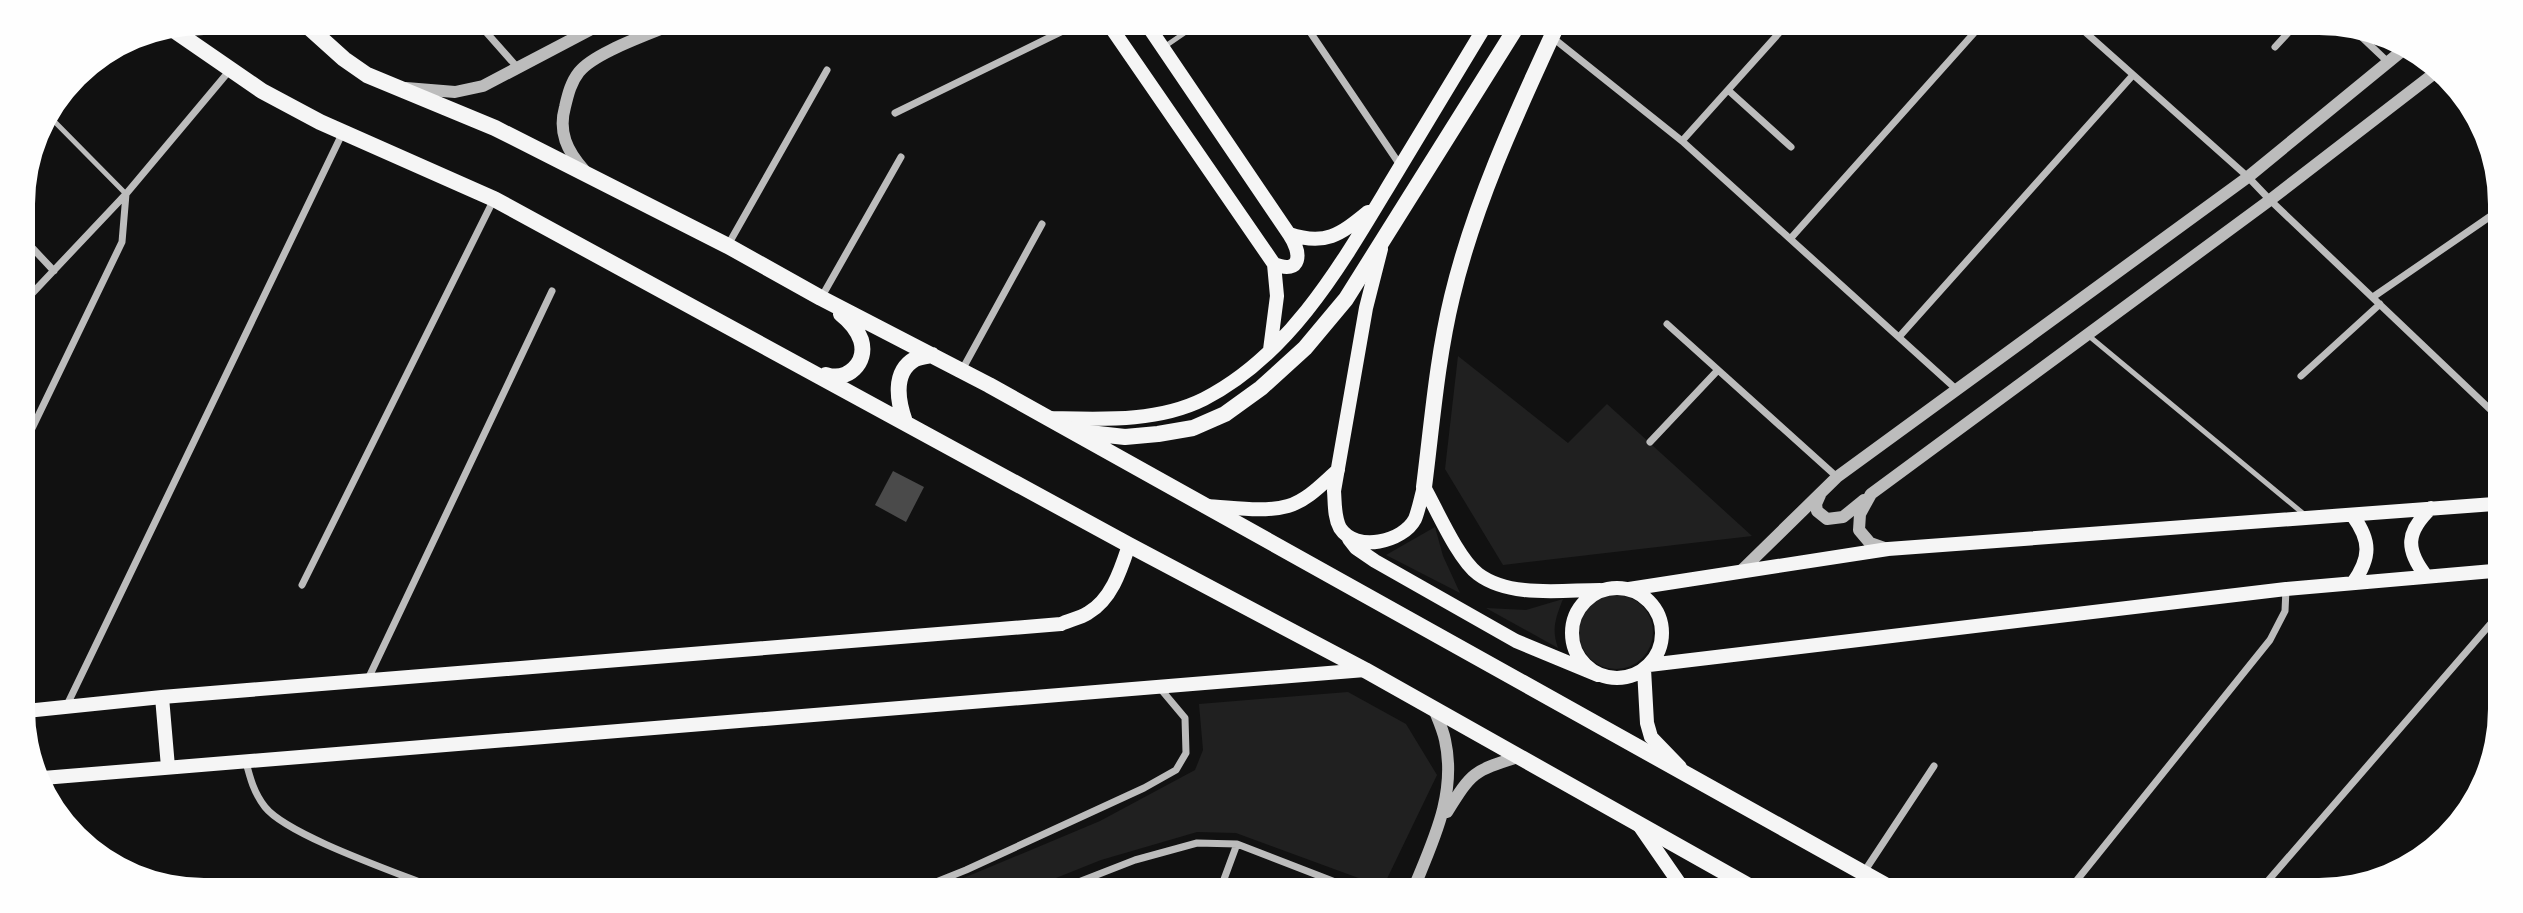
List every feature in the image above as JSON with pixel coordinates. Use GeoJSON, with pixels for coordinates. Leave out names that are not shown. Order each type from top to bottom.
{"type":"FeatureCollection","features":[{"type":"Feature","properties":{"kind":"main road"},"geometry":{"type":"LineString","coordinates":[[318,35],[367,75],[495,128],[728,246],[1074,432],[1873,878]]}},
{"type":"Feature","properties":{"kind":"main road"},"geometry":{"type":"LineString","coordinates":[[1116,35],[1274,264],[1277,296],[1270,350]]}},
{"type":"Feature","properties":{"kind":"main road"},"geometry":{"type":"LineString","coordinates":[[1154,35],[1298,247],[1299,256],[1293,265],[1283,268],[1274,264]]}},
{"type":"Feature","properties":{"kind":"main road"},"geometry":{"type":"LineString","coordinates":[[1047,418],[1110,419],[1158,415],[1203,400],[1270,350],[1301,317],[1338,270],[1480,35]]}},
{"type":"Feature","properties":{"kind":"main road"},"geometry":{"type":"LineString","coordinates":[[1074,432],[1125,437],[1193,428],[1225,414],[1261,388],[1305,348],[1346,299],[1512,35]]}},
{"type":"Feature","properties":{"kind":"main road"},"geometry":{"type":"LineString","coordinates":[[1346,535],[1370,542],[1390,539],[1415,519],[1424,487],[1439,367],[1452,296],[1498,156],[1553,35]]}},
{"type":"Feature","properties":{"kind":"main road"},"geometry":{"type":"LineString","coordinates":[[183,36],[262,91],[343,132],[494,199],[1129,545],[1365,670],[1734,878]]}},
{"type":"Feature","properties":{"kind":"main road"},"geometry":{"type":"LineString","coordinates":[[1289,234],[1320,241],[1349,228],[1377,205]]}},
{"type":"Feature","properties":{"kind":"main road"},"geometry":{"type":"LineString","coordinates":[[1382,241],[1366,308],[1334,491],[1339,527],[1356,548],[1375,561],[1516,640],[1598,675],[1625,678],[1647,667],[2286,589],[2488,571]]}},
{"type":"Feature","properties":{"kind":"main road"},"geometry":{"type":"LineString","coordinates":[[807,368],[834,378],[846,376],[854,371],[862,350],[862,341],[852,323],[821,298]]}},
{"type":"Feature","properties":{"kind":"main road"},"geometry":{"type":"LineString","coordinates":[[905,422],[897,402],[904,370],[915,359],[932,355]]}},
{"type":"Feature","properties":{"kind":"main road"},"geometry":{"type":"LineString","coordinates":[[1201,505],[1254,509],[1288,506],[1311,494],[1338,470]]}},
{"type":"Feature","properties":{"kind":"main road"},"geometry":{"type":"LineString","coordinates":[[1424,487],[1459,550],[1478,574],[1502,585],[1522,590],[1601,590],[1615,587],[1629,589],[1643,595],[1654,606],[1661,621],[1662,637],[1658,652],[1647,667],[1647,723],[1651,737],[1684,771]]}},
{"type":"Feature","properties":{"kind":"main road"},"geometry":{"type":"LineString","coordinates":[[1629,589],[1888,549],[2488,504]]}},
{"type":"Feature","properties":{"kind":"main road"},"geometry":{"type":"LineString","coordinates":[[2426,576],[2414,560],[2410,541],[2416,522],[2431,508]]}},
{"type":"Feature","properties":{"kind":"main road"},"geometry":{"type":"LineString","coordinates":[[2353,516],[2364,531],[2368,549],[2364,567],[2353,583]]}},
{"type":"Feature","properties":{"kind":"main road"},"geometry":{"type":"LineString","coordinates":[[35,710],[163,697],[1061,624],[1089,613],[1107,596],[1129,545]]}},
{"type":"Feature","properties":{"kind":"main road"},"geometry":{"type":"LineString","coordinates":[[1598,675],[1585,666],[1576,654],[1572,631],[1578,609],[1588,598],[1601,590]]}},
{"type":"Feature","properties":{"kind":"main road"},"geometry":{"type":"LineString","coordinates":[[49,777],[1365,670]]}},
{"type":"Feature","properties":{"kind":"main road"},"geometry":{"type":"LineString","coordinates":[[163,697],[168,767]]}},
{"type":"Feature","properties":{"kind":"main road"},"geometry":{"type":"LineString","coordinates":[[1639,825],[1676,878]]}},
{"type":"Feature","properties":{"kind":"street"},"geometry":{"type":"LineString","coordinates":[[489,35],[517,67]]}},
{"type":"Feature","properties":{"kind":"street"},"geometry":{"type":"LineString","coordinates":[[398,88],[455,92],[483,86],[580,35]]}},
{"type":"Feature","properties":{"kind":"street"},"geometry":{"type":"LineString","coordinates":[[589,176],[570,155],[564,137],[561,120],[570,87],[579,71],[593,59],[648,35]]}},
{"type":"Feature","properties":{"kind":"street"},"geometry":{"type":"LineString","coordinates":[[895,113],[1054,35]]}},
{"type":"Feature","properties":{"kind":"street"},"geometry":{"type":"LineString","coordinates":[[1312,35],[1401,165]]}},
{"type":"Feature","properties":{"kind":"street"},"geometry":{"type":"LineString","coordinates":[[1561,35],[1791,238],[1956,389]]}},
{"type":"Feature","properties":{"kind":"street"},"geometry":{"type":"LineString","coordinates":[[1682,141],[1776,35]]}},
{"type":"Feature","properties":{"kind":"street"},"geometry":{"type":"LineString","coordinates":[[1791,238],[1972,35]]}},
{"type":"Feature","properties":{"kind":"street"},"geometry":{"type":"LineString","coordinates":[[2088,35],[2248,177],[2488,406]]}},
{"type":"Feature","properties":{"kind":"street"},"geometry":{"type":"LineString","coordinates":[[2275,47],[2286,35]]}},
{"type":"Feature","properties":{"kind":"street"},"geometry":{"type":"LineString","coordinates":[[2367,42],[2389,63]]}},
{"type":"Feature","properties":{"kind":"street"},"geometry":{"type":"LineString","coordinates":[[1742,570],[1838,477],[2248,177],[2398,54]]}},
{"type":"Feature","properties":{"kind":"street"},"geometry":{"type":"LineString","coordinates":[[35,291],[126,194],[230,70]]}},
{"type":"Feature","properties":{"kind":"street"},"geometry":{"type":"LineString","coordinates":[[728,246],[827,70]]}},
{"type":"Feature","properties":{"kind":"street"},"geometry":{"type":"LineString","coordinates":[[1899,337],[2133,75]]}},
{"type":"Feature","properties":{"kind":"street"},"geometry":{"type":"LineString","coordinates":[[1821,491],[1816,504],[1817,511],[1827,519],[1843,517],[1851,512],[1871,494],[2270,200],[2430,76]]}},
{"type":"Feature","properties":{"kind":"street"},"geometry":{"type":"LineString","coordinates":[[1728,90],[1791,147]]}},
{"type":"Feature","properties":{"kind":"street"},"geometry":{"type":"LineString","coordinates":[[66,708],[343,132]]}},
{"type":"Feature","properties":{"kind":"street"},"geometry":{"type":"LineString","coordinates":[[821,298],[901,157]]}},
{"type":"Feature","properties":{"kind":"street"},"geometry":{"type":"LineString","coordinates":[[35,420],[122,242],[126,194]]}},
{"type":"Feature","properties":{"kind":"street"},"geometry":{"type":"LineString","coordinates":[[302,584],[494,199]]}},
{"type":"Feature","properties":{"kind":"street"},"geometry":{"type":"LineString","coordinates":[[2373,297],[2488,218]]}},
{"type":"Feature","properties":{"kind":"street"},"geometry":{"type":"LineString","coordinates":[[962,371],[1042,224]]}},
{"type":"Feature","properties":{"kind":"street"},"geometry":{"type":"LineString","coordinates":[[35,251],[54,271]]}},
{"type":"Feature","properties":{"kind":"street"},"geometry":{"type":"LineString","coordinates":[[368,680],[552,291]]}},
{"type":"Feature","properties":{"kind":"street"},"geometry":{"type":"LineString","coordinates":[[2301,376],[2380,304]]}},
{"type":"Feature","properties":{"kind":"street"},"geometry":{"type":"LineString","coordinates":[[1667,324],[1838,477]]}},
{"type":"Feature","properties":{"kind":"street"},"geometry":{"type":"LineString","coordinates":[[1650,442],[1718,370]]}},
{"type":"Feature","properties":{"kind":"street"},"geometry":{"type":"LineString","coordinates":[[1871,494],[1860,514],[1859,530],[1870,542],[1888,549]]}},
{"type":"Feature","properties":{"kind":"street"},"geometry":{"type":"LineString","coordinates":[[2079,878],[2270,640],[2285,611],[2286,589]]}},
{"type":"Feature","properties":{"kind":"street"},"geometry":{"type":"LineString","coordinates":[[2270,878],[2488,627]]}},
{"type":"Feature","properties":{"kind":"street"},"geometry":{"type":"LineString","coordinates":[[946,878],[1144,788],[1177,770],[1186,753],[1185,718],[1158,686]]}},
{"type":"Feature","properties":{"kind":"street"},"geometry":{"type":"LineString","coordinates":[[1418,878],[1441,821],[1448,793],[1445,739],[1434,709]]}},
{"type":"Feature","properties":{"kind":"street"},"geometry":{"type":"LineString","coordinates":[[1441,821],[1468,780],[1482,769],[1518,757]]}},
{"type":"Feature","properties":{"kind":"street"},"geometry":{"type":"LineString","coordinates":[[246,762],[253,789],[266,809],[300,833],[411,878]]}},
{"type":"Feature","properties":{"kind":"street"},"geometry":{"type":"LineString","coordinates":[[1864,873],[1934,766]]}},
{"type":"Feature","properties":{"kind":"street"},"geometry":{"type":"LineString","coordinates":[[1089,878],[1135,860],[1197,843],[1237,844],[1325,878]]}},
{"type":"Feature","properties":{"kind":"street"},"geometry":{"type":"LineString","coordinates":[[1224,878],[1237,844]]}},
{"type":"Feature","properties":{"kind":"lane"},"geometry":{"type":"LineString","coordinates":[[1163,47],[1181,35]]}},
{"type":"Feature","properties":{"kind":"lane"},"geometry":{"type":"LineString","coordinates":[[56,122],[126,194]]}},
{"type":"Feature","properties":{"kind":"lane"},"geometry":{"type":"LineString","coordinates":[[2087,334],[2308,517]]}},
{"type":"Feature","properties":{"kind":"shaded area"},"geometry":{"type":"Polygon","coordinates":[[[1458,356],[1568,443],[1607,404],[1752,536],[1503,565],[1445,469],[1458,356]]]}},
{"type":"Feature","properties":{"kind":"shaded area"},"geometry":{"type":"Polygon","coordinates":[[[1435,527],[1443,556],[1460,593],[1386,555],[1435,527]]]}},
{"type":"Feature","properties":{"kind":"shaded area"},"geometry":{"type":"Polygon","coordinates":[[[1609,595],[1623,595],[1637,601],[1647,611],[1653,632],[1651,646],[1637,663],[1623,669],[1609,669],[1595,663],[1585,653],[1579,639],[1579,625],[1585,611],[1595,601],[1609,595]]]}},
{"type":"Feature","properties":{"kind":"shaded area"},"geometry":{"type":"Polygon","coordinates":[[[1563,599],[1556,617],[1558,648],[1486,608],[1526,610],[1563,599]]]}},
{"type":"Feature","properties":{"kind":"shaded area"},"geometry":{"type":"Polygon","coordinates":[[[1348,692],[1406,724],[1437,775],[1387,878],[1358,878],[1236,833],[1197,832],[1101,860],[1056,878],[964,878],[1100,821],[1195,770],[1203,750],[1199,704],[1348,692]]]}},
{"type":"Feature","properties":{"kind":"building"},"geometry":{"type":"Polygon","coordinates":[[[893,471],[924,487],[906,522],[875,505],[893,471]]]}}]}
